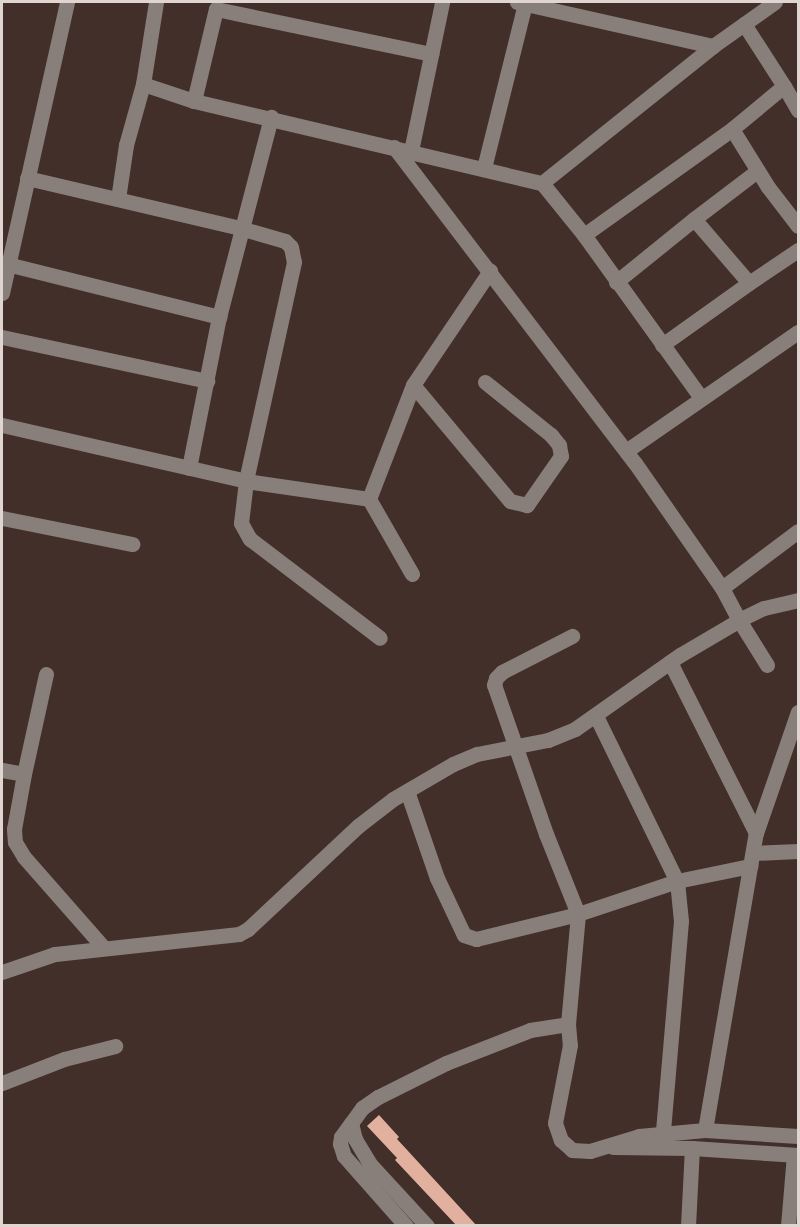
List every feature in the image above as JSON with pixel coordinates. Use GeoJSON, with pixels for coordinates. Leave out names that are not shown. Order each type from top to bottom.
{"type":"FeatureCollection","features":[{"type":"Feature","properties":{"kind":"street"},"geometry":{"type":"LineString","coordinates":[[2,293],[67,2]]}},
{"type":"Feature","properties":{"kind":"street"},"geometry":{"type":"LineString","coordinates":[[118,199],[126,145],[143,84],[156,2]]}},
{"type":"Feature","properties":{"kind":"street"},"geometry":{"type":"LineString","coordinates":[[411,151],[442,2]]}},
{"type":"Feature","properties":{"kind":"street"},"geometry":{"type":"LineString","coordinates":[[542,183],[713,46],[776,2]]}},
{"type":"Feature","properties":{"kind":"street"},"geometry":{"type":"LineString","coordinates":[[484,168],[521,3],[713,46]]}},
{"type":"Feature","properties":{"kind":"street"},"geometry":{"type":"LineString","coordinates":[[194,101],[217,5],[431,54]]}},
{"type":"Feature","properties":{"kind":"street"},"geometry":{"type":"LineString","coordinates":[[744,24],[798,111]]}},
{"type":"Feature","properties":{"kind":"street"},"geometry":{"type":"LineString","coordinates":[[143,84],[194,101],[271,117],[542,183],[584,235],[701,398]]}},
{"type":"Feature","properties":{"kind":"street"},"geometry":{"type":"LineString","coordinates":[[584,235],[732,129],[784,86]]}},
{"type":"Feature","properties":{"kind":"street"},"geometry":{"type":"LineString","coordinates":[[189,468],[219,317],[240,228],[271,117]]}},
{"type":"Feature","properties":{"kind":"street"},"geometry":{"type":"LineString","coordinates":[[732,129],[758,171],[798,226]]}},
{"type":"Feature","properties":{"kind":"street"},"geometry":{"type":"LineString","coordinates":[[394,147],[626,451],[722,588],[767,665]]}},
{"type":"Feature","properties":{"kind":"street"},"geometry":{"type":"LineString","coordinates":[[616,282],[758,171]]}},
{"type":"Feature","properties":{"kind":"street"},"geometry":{"type":"LineString","coordinates":[[27,178],[240,228],[285,241],[291,247],[294,262],[246,481],[241,523],[250,539],[380,638]]}},
{"type":"Feature","properties":{"kind":"street"},"geometry":{"type":"LineString","coordinates":[[694,219],[749,283]]}},
{"type":"Feature","properties":{"kind":"street"},"geometry":{"type":"LineString","coordinates":[[662,345],[798,250]]}},
{"type":"Feature","properties":{"kind":"street"},"geometry":{"type":"LineString","coordinates":[[7,264],[219,317]]}},
{"type":"Feature","properties":{"kind":"street"},"geometry":{"type":"LineString","coordinates":[[369,500],[413,385],[490,271]]}},
{"type":"Feature","properties":{"kind":"street"},"geometry":{"type":"LineString","coordinates":[[626,451],[701,398],[797,336]]}},
{"type":"Feature","properties":{"kind":"street"},"geometry":{"type":"LineString","coordinates":[[2,337],[207,381]]}},
{"type":"Feature","properties":{"kind":"street"},"geometry":{"type":"LineString","coordinates":[[413,385],[510,501],[527,505],[561,456],[559,445],[551,435],[485,382]]}},
{"type":"Feature","properties":{"kind":"street"},"geometry":{"type":"LineString","coordinates":[[2,425],[246,481],[369,500]]}},
{"type":"Feature","properties":{"kind":"street"},"geometry":{"type":"LineString","coordinates":[[369,500],[412,574]]}},
{"type":"Feature","properties":{"kind":"street"},"geometry":{"type":"LineString","coordinates":[[2,518],[132,544]]}},
{"type":"Feature","properties":{"kind":"street"},"geometry":{"type":"LineString","coordinates":[[722,588],[798,531]]}},
{"type":"Feature","properties":{"kind":"street"},"geometry":{"type":"LineString","coordinates":[[2,972],[55,954],[173,939],[228,937],[239,934],[262,916],[358,826],[407,791],[469,757],[548,741],[596,716],[670,662],[739,620],[764,608],[798,600]]}},
{"type":"Feature","properties":{"kind":"street"},"geometry":{"type":"LineString","coordinates":[[572,636],[496,678],[494,685],[514,747],[578,914],[568,1024],[570,1045],[555,1123],[561,1140],[572,1150],[590,1151],[639,1136],[663,1133],[705,1131],[798,1136]]}},
{"type":"Feature","properties":{"kind":"street"},"geometry":{"type":"LineString","coordinates":[[670,662],[756,833]]}},
{"type":"Feature","properties":{"kind":"street"},"geometry":{"type":"LineString","coordinates":[[46,674],[24,774],[14,829],[15,842],[24,857],[104,948]]}},
{"type":"Feature","properties":{"kind":"street"},"geometry":{"type":"LineString","coordinates":[[705,1131],[756,833],[798,712]]}},
{"type":"Feature","properties":{"kind":"street"},"geometry":{"type":"LineString","coordinates":[[596,716],[677,881],[681,921],[663,1133]]}},
{"type":"Feature","properties":{"kind":"street"},"geometry":{"type":"LineString","coordinates":[[2,770],[24,774]]}},
{"type":"Feature","properties":{"kind":"street"},"geometry":{"type":"LineString","coordinates":[[407,791],[437,878],[464,935],[476,939],[578,914],[677,881],[751,860],[798,851]]}},
{"type":"Feature","properties":{"kind":"street"},"geometry":{"type":"LineString","coordinates":[[406,1226],[344,1156],[340,1137],[362,1108],[378,1097],[446,1064],[530,1030],[568,1024]]}},
{"type":"Feature","properties":{"kind":"street"},"geometry":{"type":"LineString","coordinates":[[2,1083],[64,1059],[115,1046]]}},
{"type":"Feature","properties":{"kind":"street"},"geometry":{"type":"LineString","coordinates":[[351,1123],[355,1139],[370,1164],[427,1226]]}},
{"type":"Feature","properties":{"kind":"street"},"geometry":{"type":"LineString","coordinates":[[603,1146],[638,1150],[692,1148],[796,1155],[788,1226]]}},
{"type":"Feature","properties":{"kind":"street"},"geometry":{"type":"LineString","coordinates":[[688,1226],[692,1148]]}},
{"type":"Feature","properties":{"kind":"building"},"geometry":{"type":"Polygon","coordinates":[[[379,1115],[399,1137],[397,1139],[477,1226],[457,1226],[395,1160],[397,1158],[367,1126],[379,1115]]]}}]}
